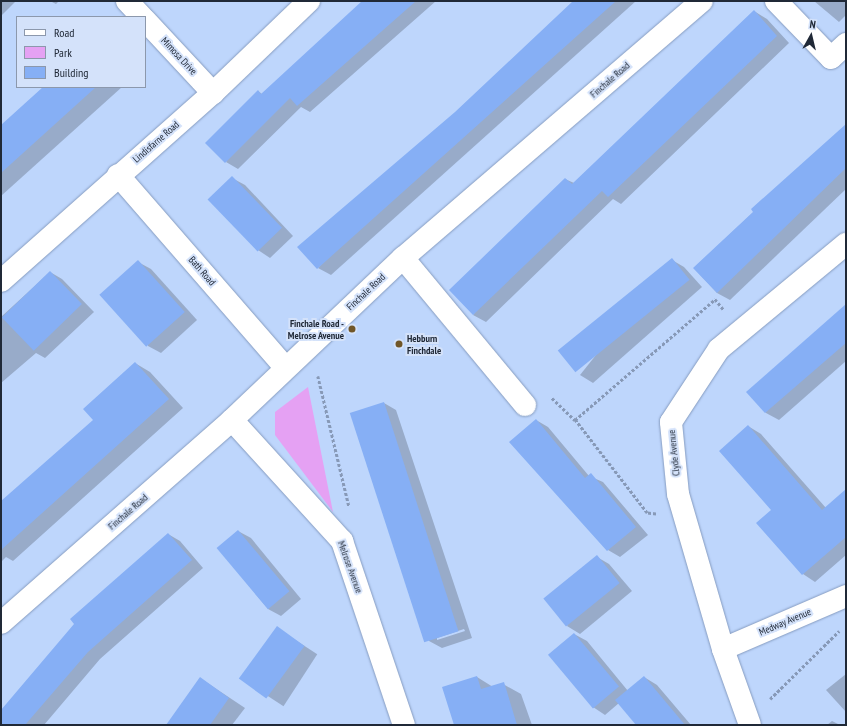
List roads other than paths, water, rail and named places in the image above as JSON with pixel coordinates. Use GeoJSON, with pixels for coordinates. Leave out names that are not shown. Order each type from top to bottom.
{"type":"FeatureCollection","features":[{"type":"Feature","properties":{"kind":"street"},"geometry":{"type":"LineString","coordinates":[[127,1],[141,16]]}},
{"type":"Feature","properties":{"kind":"street","name":"Lindisfarne Road"},"geometry":{"type":"LineString","coordinates":[[1,281],[118,175],[213,93],[309,1]]}},
{"type":"Feature","properties":{"kind":"street","name":"Finchale Road"},"geometry":{"type":"LineString","coordinates":[[1,623],[232,420],[285,367],[403,258],[702,1]]}},
{"type":"Feature","properties":{"kind":"street"},"geometry":{"type":"LineString","coordinates":[[776,1],[831,58],[846,44]]}},
{"type":"Feature","properties":{"kind":"street","name":"Mimosa Drive"},"geometry":{"type":"LineString","coordinates":[[146,21],[213,93]]}},
{"type":"Feature","properties":{"kind":"street","name":"Bath Road"},"geometry":{"type":"LineString","coordinates":[[118,175],[285,367]]}},
{"type":"Feature","properties":{"kind":"street","name":"Clyde Avenue"},"geometry":{"type":"LineString","coordinates":[[750,722],[723,649],[688,520],[678,494],[671,422],[719,349],[846,244]]}},
{"type":"Feature","properties":{"kind":"street"},"geometry":{"type":"LineString","coordinates":[[403,258],[525,405]]}},
{"type":"Feature","properties":{"kind":"street","name":"Melrose Avenue"},"geometry":{"type":"LineString","coordinates":[[232,420],[342,541],[399,724]]}},
{"type":"Feature","properties":{"kind":"street","name":"Medway Avenue"},"geometry":{"type":"LineString","coordinates":[[723,649],[846,596]]}},
{"type":"Feature","properties":{"kind":"place","name":"Finchale Road - Melrose Avenue"},"geometry":{"type":"Point","coordinates":[352,329]}},
{"type":"Feature","properties":{"kind":"place","name":"Hebburn Finchdale"},"geometry":{"type":"Point","coordinates":[399,344]}}]}
